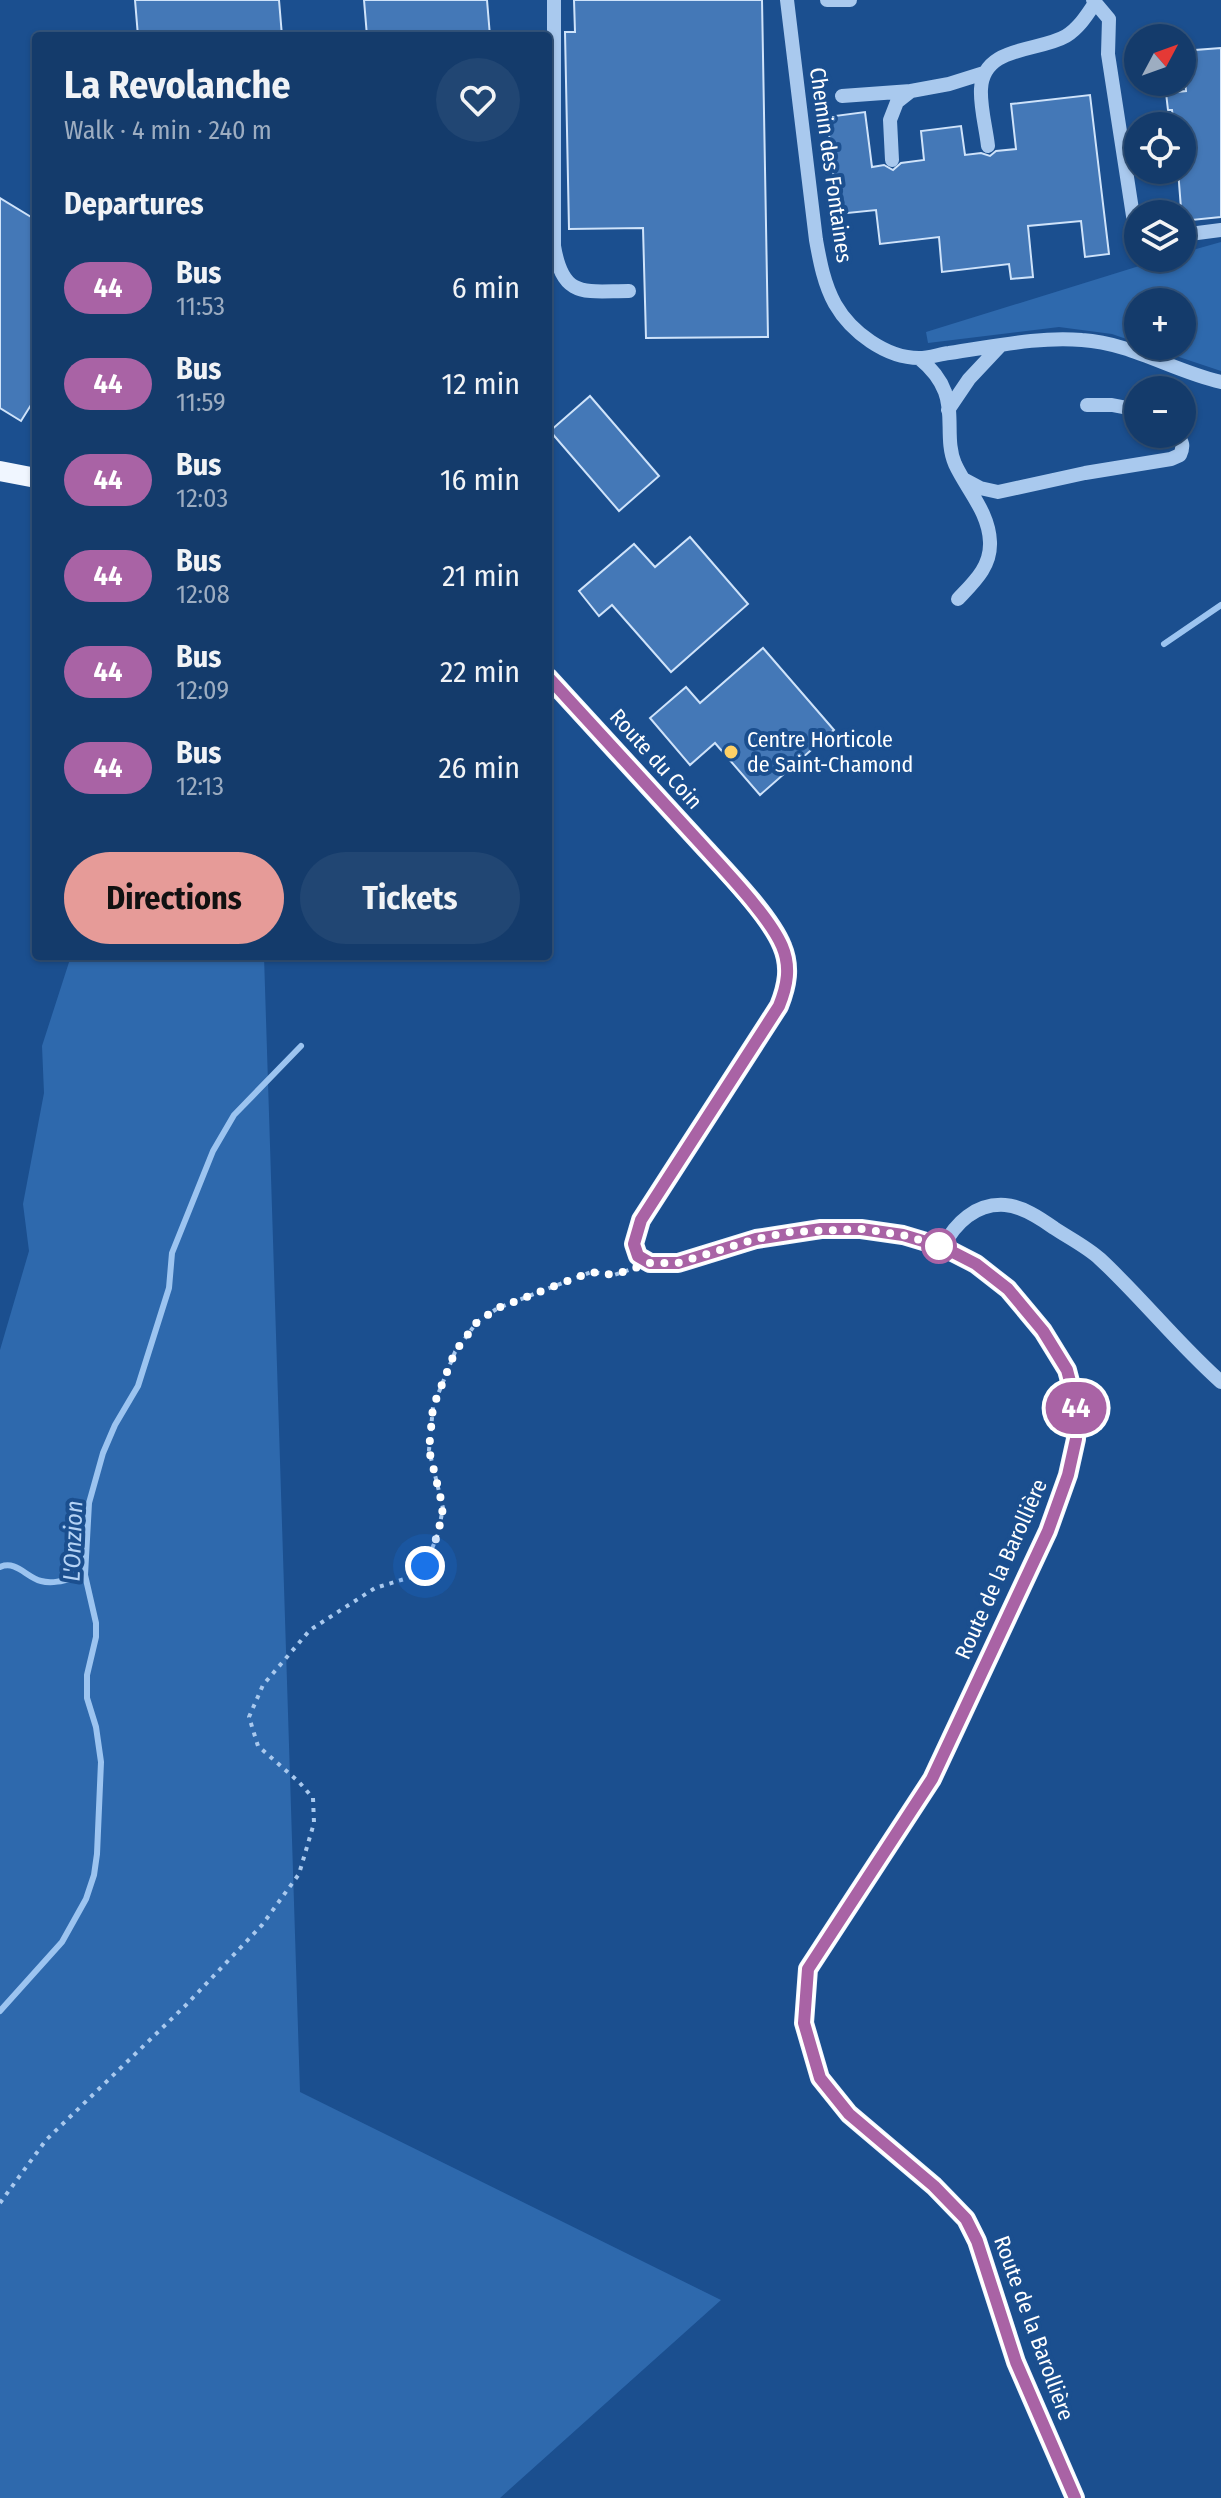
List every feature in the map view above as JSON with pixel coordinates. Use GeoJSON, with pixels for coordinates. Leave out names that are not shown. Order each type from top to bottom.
{"type":"FeatureCollection","features":[{"type":"Feature","properties":{"kind":"main road"},"geometry":{"type":"LineString","coordinates":[[0,471],[32,477]]}},
{"type":"Feature","properties":{"kind":"main road","name":"Route du Coin"},"geometry":{"type":"LineString","coordinates":[[552,681],[728,874],[776,934],[787,966],[787,985],[779,1006],[641,1220],[634,1244],[638,1256],[650,1263]]}},
{"type":"Feature","properties":{"kind":"main road","name":"Route de la Barollière"},"geometry":{"type":"LineString","coordinates":[[650,1263],[678,1263],[756,1239],[821,1229],[861,1229],[903,1235],[943,1247],[976,1264],[1008,1289],[1043,1331],[1067,1370],[1076,1404],[1076,1439],[1068,1475],[1048,1531],[932,1779],[808,1969],[804,2023],[820,2078],[849,2114],[934,2186],[966,2219],[977,2241],[1016,2362],[1075,2498]]}},
{"type":"Feature","properties":{"kind":"street"},"geometry":{"type":"LineString","coordinates":[[554,0],[554,246],[558,270],[569,284],[585,291],[629,291]]}},
{"type":"Feature","properties":{"kind":"street"},"geometry":{"type":"LineString","coordinates":[[827,0],[850,0]]}},
{"type":"Feature","properties":{"kind":"street"},"geometry":{"type":"LineString","coordinates":[[842,96],[911,91],[984,73],[1006,55],[1063,38],[1085,17],[1094,1],[1109,19],[1110,65],[1131,200]]}},
{"type":"Feature","properties":{"kind":"street","name":"Chemin des Fontaines"},"geometry":{"type":"LineString","coordinates":[[788,7],[816,240],[823,274],[836,305],[854,327],[886,349],[919,358],[1066,340],[1107,342],[1221,382]]}},
{"type":"Feature","properties":{"kind":"street"},"geometry":{"type":"LineString","coordinates":[[984,73],[981,89],[988,146]]}},
{"type":"Feature","properties":{"kind":"street"},"geometry":{"type":"LineString","coordinates":[[892,160],[890,120],[897,102],[911,91]]}},
{"type":"Feature","properties":{"kind":"street"},"geometry":{"type":"LineString","coordinates":[[1196,233],[1221,230]]}},
{"type":"Feature","properties":{"kind":"street"},"geometry":{"type":"LineString","coordinates":[[948,410],[969,379],[1000,346]]}},
{"type":"Feature","properties":{"kind":"street"},"geometry":{"type":"LineString","coordinates":[[919,358],[940,380],[946,393],[950,445],[955,463],[985,518],[990,541],[988,558],[981,574],[958,599]]}},
{"type":"Feature","properties":{"kind":"street"},"geometry":{"type":"LineString","coordinates":[[1087,405],[1124,407]]}},
{"type":"Feature","properties":{"kind":"street"},"geometry":{"type":"LineString","coordinates":[[964,480],[998,492],[1171,459],[1180,455],[1184,448]]}},
{"type":"Feature","properties":{"kind":"street"},"geometry":{"type":"LineString","coordinates":[[943,1247],[949,1233],[960,1222],[973,1212],[989,1206],[1008,1205],[1036,1216],[1098,1258],[1221,1382]]}},
{"type":"Feature","properties":{"kind":"path"},"geometry":{"type":"LineString","coordinates":[[0,2203],[46,2140],[186,2005],[262,1925],[299,1874],[314,1823],[313,1798],[258,1746],[249,1717],[263,1685],[310,1630],[375,1588],[411,1577],[425,1566],[438,1534],[443,1508],[429,1450],[433,1407],[455,1352],[477,1322],[498,1308],[591,1272],[614,1275],[650,1263]]}},
{"type":"Feature","properties":{"kind":"shaded area"},"geometry":{"type":"Polygon","coordinates":[[[1221,242],[1221,371],[1188,360],[1196,360],[1196,288],[1124,288],[1124,338],[1059,327],[928,343],[926,332],[1124,271],[1196,272],[1196,249],[1221,242]]]}},
{"type":"Feature","properties":{"kind":"shaded area"},"geometry":{"type":"Polygon","coordinates":[[[70,960],[264,960],[300,2092],[721,2300],[500,2498],[0,2498],[0,1350],[29,1251],[23,1204],[44,1093],[42,1046],[70,960]]]}},
{"type":"Feature","properties":{"kind":"building"},"geometry":{"type":"Polygon","coordinates":[[[135,0],[279,0],[282,32],[138,32],[135,0]]]}},
{"type":"Feature","properties":{"kind":"building"},"geometry":{"type":"Polygon","coordinates":[[[364,0],[487,0],[490,32],[367,32],[364,0]]]}},
{"type":"Feature","properties":{"kind":"building"},"geometry":{"type":"Polygon","coordinates":[[[574,0],[762,0],[768,337],[646,338],[643,228],[569,229],[565,32],[575,32],[574,0]]]}},
{"type":"Feature","properties":{"kind":"building"},"geometry":{"type":"Polygon","coordinates":[[[1221,48],[1221,217],[1196,220],[1196,200],[1180,200],[1179,184],[1196,184],[1196,112],[1168,110],[1166,96],[1196,96],[1196,50],[1221,48]]]}},
{"type":"Feature","properties":{"kind":"building"},"geometry":{"type":"Polygon","coordinates":[[[1090,95],[1109,254],[1085,257],[1081,221],[1028,226],[1033,277],[1011,279],[1009,264],[942,272],[939,237],[880,244],[876,210],[838,214],[827,117],[865,112],[872,167],[884,165],[893,170],[901,163],[924,160],[921,131],[961,126],[965,155],[981,153],[990,156],[996,151],[1016,149],[1011,104],[1090,95]]]}},
{"type":"Feature","properties":{"kind":"building"},"geometry":{"type":"Polygon","coordinates":[[[0,198],[32,218],[32,403],[21,421],[0,408],[0,198]]]}},
{"type":"Feature","properties":{"kind":"building"},"geometry":{"type":"Polygon","coordinates":[[[590,396],[659,476],[619,511],[552,433],[552,429],[590,396]]]}},
{"type":"Feature","properties":{"kind":"building"},"geometry":{"type":"Polygon","coordinates":[[[690,537],[748,604],[671,672],[612,605],[599,616],[579,591],[634,544],[655,567],[690,537]]]}},
{"type":"Feature","properties":{"kind":"building"},"geometry":{"type":"Polygon","coordinates":[[[763,648],[834,730],[760,795],[715,743],[690,765],[650,718],[686,687],[700,703],[763,648]]]}},
{"type":"Feature","properties":{"kind":"waterway","name":"L'Onzion"},"geometry":{"type":"LineString","coordinates":[[1164,644],[1221,605]]}},
{"type":"Feature","properties":{"kind":"waterway","name":"L'Onzion"},"geometry":{"type":"LineString","coordinates":[[0,2011],[62,1942],[86,1899],[94,1875],[101,1762],[96,1727],[87,1698],[87,1675],[96,1623],[85,1575],[89,1503],[103,1453],[138,1386],[169,1288],[172,1253],[213,1151],[234,1115],[301,1046]]}},
{"type":"Feature","properties":{"kind":"waterway"},"geometry":{"type":"LineString","coordinates":[[0,1567],[11,1566],[46,1582],[85,1575]]}},
{"type":"Feature","properties":{"kind":"bus line","name":"44"},"geometry":{"type":"LineString","coordinates":[[552,681],[728,874],[776,934],[787,966],[787,985],[779,1006],[641,1220],[634,1244],[638,1256],[650,1263],[678,1263],[756,1239],[821,1229],[861,1229],[903,1235],[943,1247],[976,1264],[1008,1289],[1043,1331],[1067,1370],[1076,1404],[1076,1439],[1068,1475],[1048,1531],[932,1779],[808,1969],[804,2023],[820,2078],[849,2114],[934,2186],[966,2219],[977,2241],[1016,2362],[1075,2498]]}},
{"type":"Feature","properties":{"kind":"place","name":"Centre Horticole de Saint-Chamond"},"geometry":{"type":"Point","coordinates":[731,752]}},
{"type":"Feature","properties":{"kind":"route"},"geometry":{"type":"LineString","coordinates":[[425,1566],[438,1534],[443,1508],[429,1450],[433,1407],[455,1352],[477,1322],[498,1308],[591,1272],[614,1275],[650,1263],[678,1263],[756,1239],[791,1232],[861,1229],[903,1235],[943,1247],[939,1246]]}}]}
